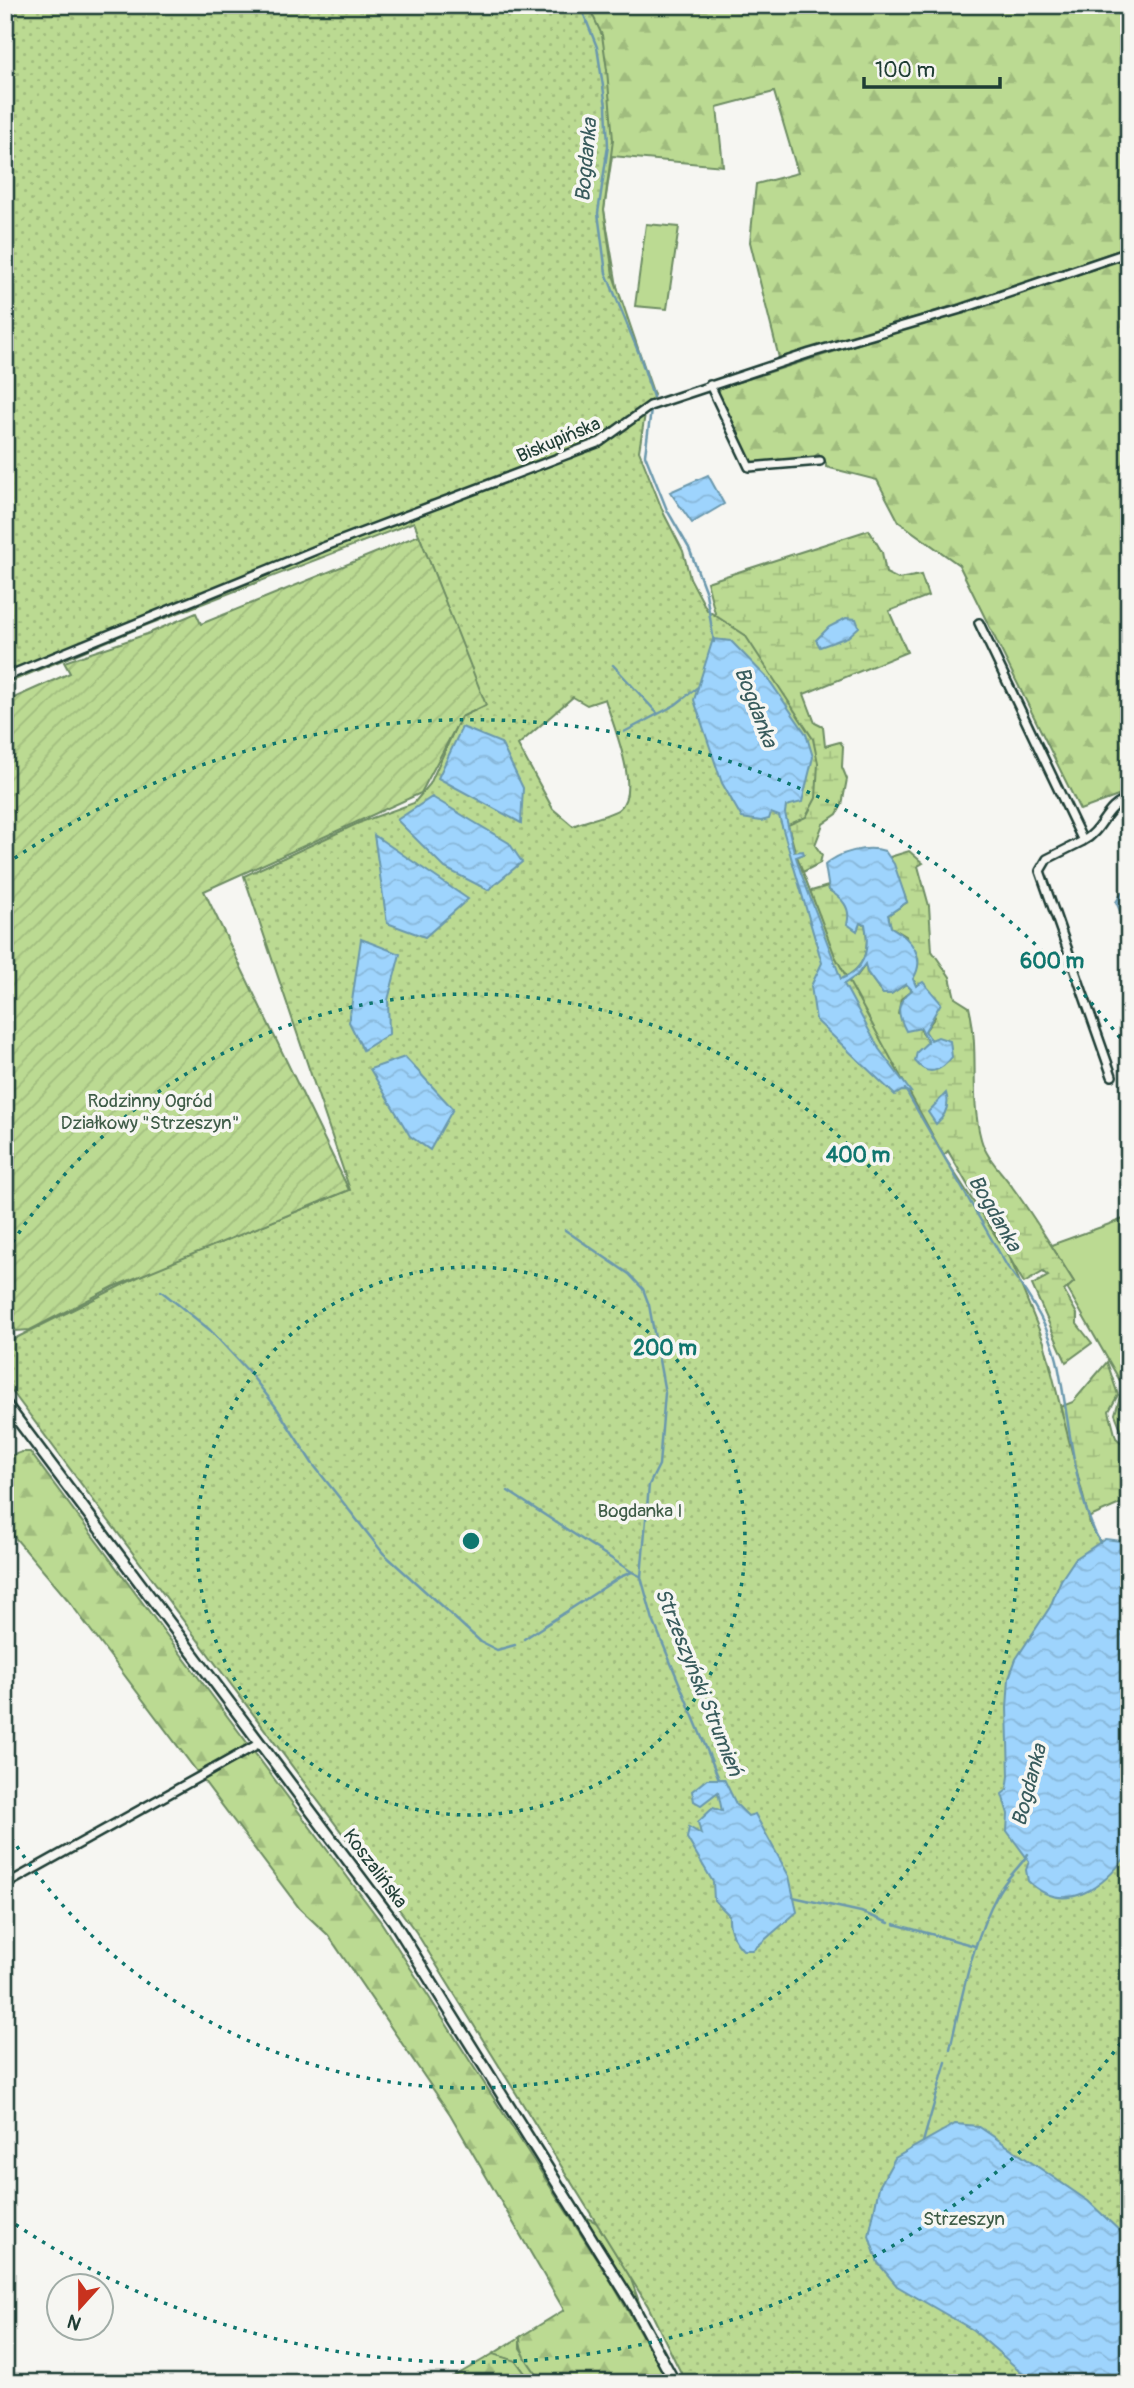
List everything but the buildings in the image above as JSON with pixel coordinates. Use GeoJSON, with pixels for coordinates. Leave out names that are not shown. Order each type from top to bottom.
{"type":"FeatureCollection","features":[{"type":"Feature","properties":{"kind":"street","name":"Biskupińska"},"geometry":{"type":"LineString","coordinates":[[5,677],[314,551],[600,442],[650,406],[709,385],[961,309],[1129,252]]}},
{"type":"Feature","properties":{"kind":"street"},"geometry":{"type":"LineString","coordinates":[[709,385],[749,467],[820,461]]}},
{"type":"Feature","properties":{"kind":"street"},"geometry":{"type":"LineString","coordinates":[[979,623],[1083,841]]}},
{"type":"Feature","properties":{"kind":"street"},"geometry":{"type":"LineString","coordinates":[[1112,1076],[1041,877],[1041,867],[1046,859],[1096,834],[1111,807],[1129,799]]}},
{"type":"Feature","properties":{"kind":"street","name":"Koszalińska"},"geometry":{"type":"LineString","coordinates":[[5,1404],[418,1957],[643,2322],[675,2383]]}},
{"type":"Feature","properties":{"kind":"street"},"geometry":{"type":"LineString","coordinates":[[5,1885],[260,1743]]}},
{"type":"Feature","properties":{"kind":"green space","name":"Bogdanka I"},"geometry":{"type":"Polygon","coordinates":[[[5,5],[588,5],[602,35],[607,70],[613,140],[604,210],[613,275],[654,395],[645,414],[639,451],[664,514],[683,551],[690,578],[707,610],[745,635],[813,739],[818,763],[816,798],[806,817],[788,825],[795,851],[835,956],[945,1158],[1010,1258],[1044,1342],[1091,1527],[1102,1544],[1129,1553],[1129,2383],[686,2383],[648,2306],[416,1932],[5,1382],[5,1344],[152,1270],[350,1190],[244,876],[361,822],[414,803],[430,784],[460,717],[485,706],[414,522],[139,628],[5,684],[5,5]],[[573,697],[518,745],[553,809],[573,826],[619,809],[625,800],[627,787],[623,755],[605,699],[587,705],[573,697]]]}},
{"type":"Feature","properties":{"kind":"green space"},"geometry":{"type":"Polygon","coordinates":[[[398,5],[1129,5],[1129,247],[956,305],[779,358],[750,242],[756,184],[798,173],[774,92],[717,107],[723,166],[612,156],[604,210],[619,298],[398,5]]]}},
{"type":"Feature","properties":{"kind":"green space"},"geometry":{"type":"Polygon","coordinates":[[[646,224],[679,227],[667,309],[635,306],[646,224]]]}},
{"type":"Feature","properties":{"kind":"green space"},"geometry":{"type":"Polygon","coordinates":[[[1129,258],[1129,792],[1080,810],[959,565],[899,522],[877,480],[826,467],[818,454],[812,458],[752,465],[718,395],[720,388],[1129,258]]]}},
{"type":"Feature","properties":{"kind":"green space"},"geometry":{"type":"Polygon","coordinates":[[[869,530],[882,552],[886,573],[898,579],[921,575],[928,596],[889,611],[907,652],[804,694],[815,723],[823,727],[825,746],[840,742],[843,746],[842,767],[847,779],[842,805],[837,814],[823,824],[815,845],[822,855],[820,863],[801,873],[796,857],[803,854],[794,853],[719,629],[707,582],[869,530]]]}},
{"type":"Feature","properties":{"kind":"green space","name":"Rodzinny Ogród Działkowy \"Strzeszyn\""},"geometry":{"type":"Polygon","coordinates":[[[419,535],[486,705],[461,717],[421,793],[204,891],[349,1190],[113,1287],[30,1330],[16,1331],[5,1312],[5,702],[70,673],[64,662],[147,634],[196,613],[201,624],[419,535]]]}},
{"type":"Feature","properties":{"kind":"green space"},"geometry":{"type":"Polygon","coordinates":[[[909,851],[923,863],[918,866],[929,906],[932,951],[950,977],[955,998],[969,1007],[974,1040],[977,1122],[983,1146],[1074,1282],[1064,1291],[1077,1314],[1077,1324],[1092,1343],[1066,1362],[1032,1285],[1048,1276],[1043,1272],[1024,1283],[948,1151],[939,1160],[1047,1353],[1052,1370],[1048,1380],[1060,1407],[1073,1402],[1107,1362],[1118,1395],[1109,1411],[1116,1438],[1129,1449],[1129,1500],[1079,1522],[897,1072],[844,983],[857,976],[866,964],[867,972],[883,994],[891,994],[906,984],[912,990],[901,999],[898,1014],[916,1026],[926,1037],[928,1042],[917,1053],[931,1041],[925,1031],[935,1017],[913,979],[906,936],[891,927],[888,915],[907,902],[890,857],[909,851]]]}},
{"type":"Feature","properties":{"kind":"green space"},"geometry":{"type":"Polygon","coordinates":[[[828,886],[829,890],[843,899],[857,930],[860,923],[865,924],[867,942],[864,957],[856,969],[841,979],[808,892],[828,886]]]}},
{"type":"Feature","properties":{"kind":"green space"},"geometry":{"type":"Polygon","coordinates":[[[1129,1217],[1129,1449],[1115,1414],[1123,1386],[1067,1288],[1074,1282],[1051,1245],[1129,1217]]]}},
{"type":"Feature","properties":{"kind":"green space"},"geometry":{"type":"Polygon","coordinates":[[[30,1452],[381,1922],[612,2283],[669,2383],[543,2383],[531,2367],[522,2350],[520,2337],[564,2310],[450,2114],[328,1935],[300,1909],[68,1600],[5,1526],[5,1458],[30,1452]]]}},
{"type":"Feature","properties":{"kind":"green space"},"geometry":{"type":"Polygon","coordinates":[[[582,2215],[601,2225],[627,2268],[643,2313],[582,2215]]]}},
{"type":"Feature","properties":{"kind":"green space"},"geometry":{"type":"Polygon","coordinates":[[[520,2337],[520,2348],[543,2383],[532,2383],[516,2361],[493,2354],[520,2337]]]}},
{"type":"Feature","properties":{"kind":"green space"},"geometry":{"type":"Polygon","coordinates":[[[493,2354],[516,2361],[532,2383],[443,2383],[493,2354]]]}},
{"type":"Feature","properties":{"kind":"water"},"geometry":{"type":"Polygon","coordinates":[[[708,475],[724,504],[692,523],[670,492],[708,475]]]}},
{"type":"Feature","properties":{"kind":"water"},"geometry":{"type":"Polygon","coordinates":[[[846,618],[856,619],[859,627],[848,637],[820,647],[816,640],[829,627],[846,618]]]}},
{"type":"Feature","properties":{"kind":"water"},"geometry":{"type":"Polygon","coordinates":[[[713,639],[731,641],[769,680],[806,734],[813,757],[802,802],[786,806],[785,813],[794,852],[803,851],[804,854],[796,857],[841,979],[861,964],[867,941],[865,924],[860,923],[857,931],[847,924],[847,908],[829,890],[825,865],[845,853],[862,849],[885,851],[894,864],[907,902],[888,915],[891,927],[915,949],[918,963],[913,979],[916,986],[923,982],[941,1003],[925,1031],[931,1040],[938,1037],[950,1041],[952,1057],[934,1071],[924,1069],[915,1061],[917,1052],[928,1042],[921,1028],[906,1031],[901,1019],[900,1004],[912,990],[906,984],[891,994],[883,994],[867,972],[865,964],[857,975],[844,984],[879,1049],[911,1092],[902,1091],[895,1095],[816,1020],[811,986],[822,963],[779,816],[771,813],[769,819],[761,821],[742,818],[722,783],[694,700],[713,639]]]}},
{"type":"Feature","properties":{"kind":"water"},"geometry":{"type":"Polygon","coordinates":[[[462,727],[501,743],[523,788],[521,823],[438,778],[462,727]]]}},
{"type":"Feature","properties":{"kind":"water"},"geometry":{"type":"Polygon","coordinates":[[[432,797],[509,843],[522,862],[488,890],[445,868],[397,820],[432,797]]]}},
{"type":"Feature","properties":{"kind":"water"},"geometry":{"type":"Polygon","coordinates":[[[374,835],[468,899],[425,937],[387,923],[374,835]]]}},
{"type":"Feature","properties":{"kind":"water"},"geometry":{"type":"Polygon","coordinates":[[[1122,892],[1129,893],[1129,931],[1116,902],[1122,892]]]}},
{"type":"Feature","properties":{"kind":"water"},"geometry":{"type":"Polygon","coordinates":[[[361,939],[400,954],[388,1000],[389,1034],[363,1050],[349,1022],[361,939]]]}},
{"type":"Feature","properties":{"kind":"water"},"geometry":{"type":"Polygon","coordinates":[[[405,1057],[453,1109],[430,1150],[410,1136],[370,1069],[405,1057]]]}},
{"type":"Feature","properties":{"kind":"water"},"geometry":{"type":"Polygon","coordinates":[[[946,1093],[946,1110],[936,1124],[928,1112],[946,1093]]]}},
{"type":"Feature","properties":{"kind":"water"},"geometry":{"type":"Polygon","coordinates":[[[1105,1539],[1129,1542],[1129,1852],[1109,1876],[1097,1885],[1071,1897],[1057,1897],[1042,1892],[1028,1881],[1026,1870],[1029,1861],[1007,1831],[1008,1814],[1002,1794],[1007,1790],[1009,1776],[1009,1678],[1016,1659],[1050,1607],[1061,1580],[1075,1559],[1105,1539]]]}},
{"type":"Feature","properties":{"kind":"water"},"geometry":{"type":"Polygon","coordinates":[[[707,1779],[724,1779],[736,1804],[748,1816],[755,1814],[789,1876],[797,1912],[753,1950],[743,1950],[734,1938],[730,1930],[729,1915],[714,1900],[713,1882],[687,1838],[689,1827],[701,1834],[698,1822],[713,1808],[722,1811],[718,1792],[701,1805],[694,1801],[692,1791],[707,1779]]]}},
{"type":"Feature","properties":{"kind":"water"},"geometry":{"type":"Polygon","coordinates":[[[955,2124],[978,2126],[1088,2201],[1124,2235],[1129,2243],[1129,2383],[1034,2383],[973,2330],[897,2286],[878,2263],[869,2236],[879,2187],[895,2158],[955,2124]]]}},
{"type":"Feature","properties":{"kind":"waterway","name":"Bogdanka"},"geometry":{"type":"LineString","coordinates":[[580,5],[597,47],[606,106],[608,146],[598,213],[606,273],[640,356],[653,397]]}},
{"type":"Feature","properties":{"kind":"waterway","name":"Bogdanka"},"geometry":{"type":"LineString","coordinates":[[651,410],[645,455],[667,510],[689,548],[706,593],[714,642]]}},
{"type":"Feature","properties":{"kind":"waterway"},"geometry":{"type":"LineString","coordinates":[[613,665],[658,714]]}},
{"type":"Feature","properties":{"kind":"waterway"},"geometry":{"type":"LineString","coordinates":[[624,732],[675,705],[698,687]]}},
{"type":"Feature","properties":{"kind":"waterway","name":"Bogdanka"},"geometry":{"type":"LineString","coordinates":[[905,1089],[1049,1335],[1057,1360],[1083,1500],[1100,1543]]}},
{"type":"Feature","properties":{"kind":"waterway","name":"Strzeszyński Strumień"},"geometry":{"type":"LineString","coordinates":[[565,1230],[629,1274],[643,1289],[649,1305],[665,1393],[659,1465],[649,1485],[641,1577],[653,1620],[719,1779]]}},
{"type":"Feature","properties":{"kind":"waterway"},"geometry":{"type":"LineString","coordinates":[[161,1291],[210,1330],[248,1371],[276,1407],[312,1463],[383,1553],[481,1642],[497,1650],[515,1645]]}},
{"type":"Feature","properties":{"kind":"waterway"},"geometry":{"type":"LineString","coordinates":[[508,1491],[632,1572]]}},
{"type":"Feature","properties":{"kind":"waterway"},"geometry":{"type":"LineString","coordinates":[[524,1639],[620,1577],[632,1572],[640,1576]]}},
{"type":"Feature","properties":{"kind":"waterway","name":"Strzeszyński Strumień"},"geometry":{"type":"LineString","coordinates":[[950,2049],[981,1930],[1001,1888],[1028,1854]]}},
{"type":"Feature","properties":{"kind":"waterway","name":"Strzeszyński Strumień"},"geometry":{"type":"LineString","coordinates":[[793,1897],[861,1912],[889,1923]]}},
{"type":"Feature","properties":{"kind":"waterway","name":"Strzeszyński Strumień"},"geometry":{"type":"LineString","coordinates":[[894,1924],[975,1946]]}},
{"type":"Feature","properties":{"kind":"waterway","name":"Bogdanka"},"geometry":{"type":"LineString","coordinates":[[923,2142],[946,2062]]}},
{"type":"Feature","properties":{"kind":"park label","name":"Strzeszyn"},"geometry":{"type":"Point","coordinates":[964,2218]}}]}
